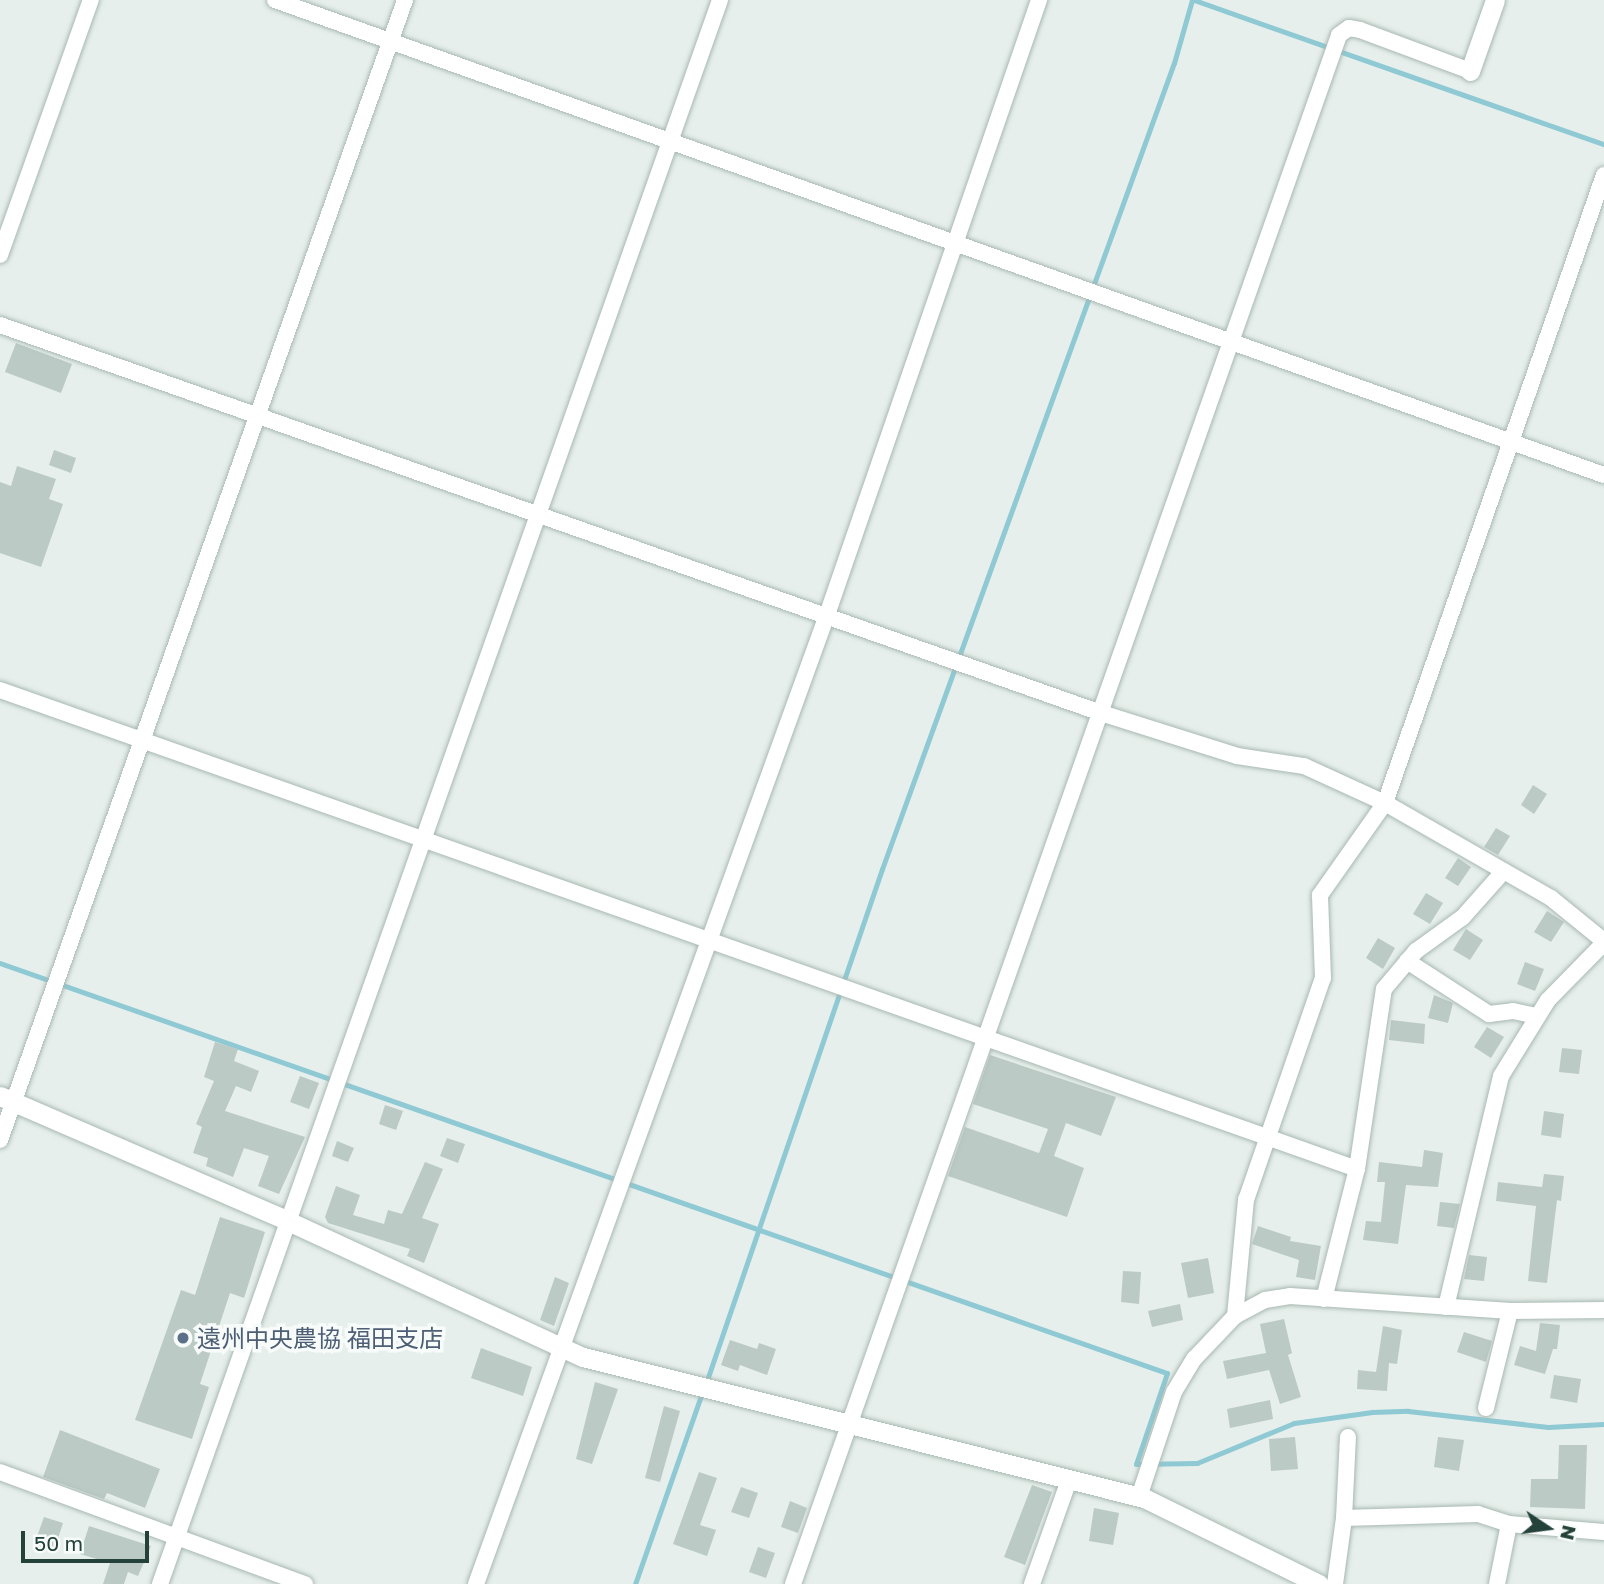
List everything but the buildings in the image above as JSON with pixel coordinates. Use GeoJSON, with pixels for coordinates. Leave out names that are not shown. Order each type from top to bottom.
{"type":"FeatureCollection","features":[{"type":"Feature","properties":{"kind":"street"},"geometry":{"type":"LineString","coordinates":[[0,255],[91,0]]}},
{"type":"Feature","properties":{"kind":"street"},"geometry":{"type":"LineString","coordinates":[[275,0],[669,143],[956,241],[1231,343],[1604,475]]}},
{"type":"Feature","properties":{"kind":"street"},"geometry":{"type":"LineString","coordinates":[[0,1140],[7,1098],[143,741],[405,0]]}},
{"type":"Feature","properties":{"kind":"street"},"geometry":{"type":"LineString","coordinates":[[160,1584],[286,1220],[720,0]]}},
{"type":"Feature","properties":{"kind":"street"},"geometry":{"type":"LineString","coordinates":[[476,1584],[827,615],[1039,0]]}},
{"type":"Feature","properties":{"kind":"street"},"geometry":{"type":"LineString","coordinates":[[793,1584],[1339,35],[1349,28],[1360,30],[1471,71],[1495,0]]}},
{"type":"Feature","properties":{"kind":"street"},"geometry":{"type":"LineString","coordinates":[[1235,1316],[1246,1200],[1323,978],[1320,895],[1385,803],[1604,175]]}},
{"type":"Feature","properties":{"kind":"street"},"geometry":{"type":"LineString","coordinates":[[0,325],[1101,713],[1237,756],[1304,766],[1385,803],[1551,898],[1604,942],[1536,1016],[1502,1076],[1446,1307]]}},
{"type":"Feature","properties":{"kind":"street"},"geometry":{"type":"LineString","coordinates":[[0,690],[711,940],[1265,1139],[1357,1169]]}},
{"type":"Feature","properties":{"kind":"street"},"geometry":{"type":"LineString","coordinates":[[1324,1299],[1357,1169],[1384,989],[1407,961],[1463,917],[1503,872]]}},
{"type":"Feature","properties":{"kind":"street"},"geometry":{"type":"LineString","coordinates":[[1407,961],[1489,1014],[1513,1011],[1536,1016]]}},
{"type":"Feature","properties":{"kind":"street"},"geometry":{"type":"LineString","coordinates":[[7,1098],[286,1220],[562,1347],[620,1369],[1139,1497],[1319,1584]]}},
{"type":"Feature","properties":{"kind":"street"},"geometry":{"type":"LineString","coordinates":[[1139,1497],[1174,1392],[1194,1359],[1235,1316],[1265,1300],[1290,1296],[1510,1311],[1604,1310]]}},
{"type":"Feature","properties":{"kind":"street"},"geometry":{"type":"LineString","coordinates":[[1486,1408],[1510,1311]]}},
{"type":"Feature","properties":{"kind":"street"},"geometry":{"type":"LineString","coordinates":[[1335,1584],[1344,1518],[1348,1437]]}},
{"type":"Feature","properties":{"kind":"street"},"geometry":{"type":"LineString","coordinates":[[0,1472],[305,1584]]}},
{"type":"Feature","properties":{"kind":"street"},"geometry":{"type":"LineString","coordinates":[[1032,1584],[1069,1479]]}},
{"type":"Feature","properties":{"kind":"street"},"geometry":{"type":"LineString","coordinates":[[1344,1518],[1478,1514],[1509,1524],[1604,1532]]}},
{"type":"Feature","properties":{"kind":"street"},"geometry":{"type":"LineString","coordinates":[[1497,1584],[1509,1524]]}},
{"type":"Feature","properties":{"kind":"waterway"},"geometry":{"type":"LineString","coordinates":[[706,1383],[882,869],[1174,63],[1192,0]]}},
{"type":"Feature","properties":{"kind":"waterway"},"geometry":{"type":"LineString","coordinates":[[1194,0],[1604,144]]}},
{"type":"Feature","properties":{"kind":"waterway"},"geometry":{"type":"LineString","coordinates":[[0,963],[1167,1373],[1136,1464],[1197,1463],[1294,1423],[1372,1412],[1408,1411],[1548,1427],[1604,1424]]}},
{"type":"Feature","properties":{"kind":"waterway"},"geometry":{"type":"LineString","coordinates":[[635,1584],[702,1393]]}},
{"type":"Feature","properties":{"kind":"place","name":"遠州中央農協 福田支店"},"geometry":{"type":"Point","coordinates":[183,1338]}}]}
